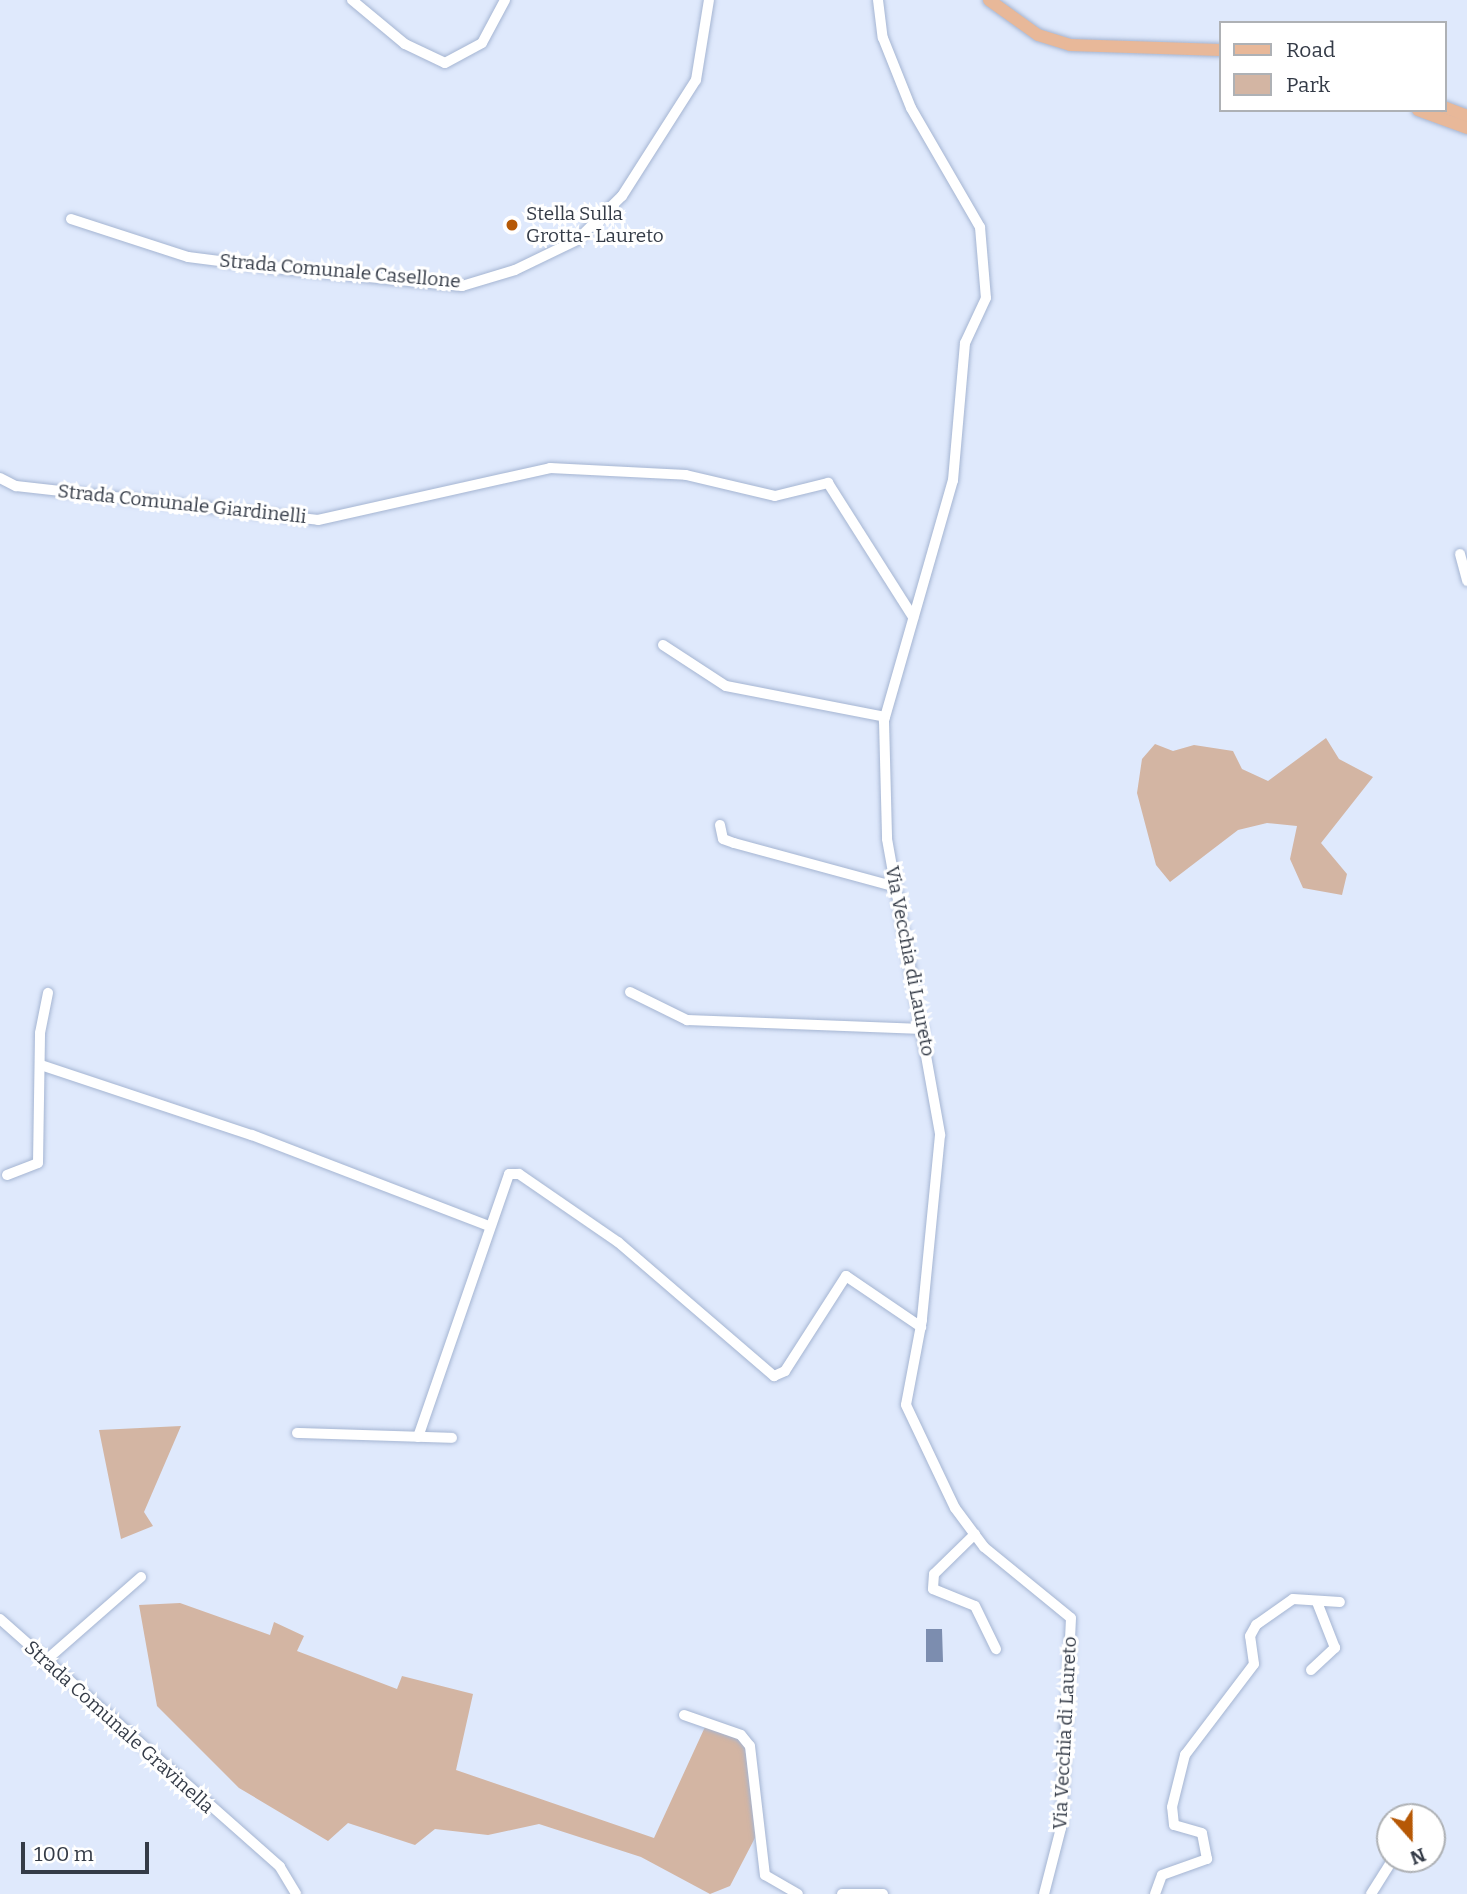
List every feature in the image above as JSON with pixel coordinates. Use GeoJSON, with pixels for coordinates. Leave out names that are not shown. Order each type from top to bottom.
{"type":"FeatureCollection","features":[{"type":"Feature","properties":{"kind":"main road"},"geometry":{"type":"LineString","coordinates":[[989,0],[1038,35],[1070,45],[1218,50]]}},
{"type":"Feature","properties":{"kind":"main road"},"geometry":{"type":"LineString","coordinates":[[1446,107],[1467,116]]}},
{"type":"Feature","properties":{"kind":"main road"},"geometry":{"type":"LineString","coordinates":[[1423,112],[1467,128]]}},
{"type":"Feature","properties":{"kind":"street"},"geometry":{"type":"LineString","coordinates":[[352,0],[405,44],[445,63],[465,58],[482,43],[505,0]]}},
{"type":"Feature","properties":{"kind":"street","name":"Strada Comunale Casellone"},"geometry":{"type":"LineString","coordinates":[[71,219],[188,257],[274,268],[462,286],[515,270],[577,240],[622,196],[696,80],[709,0]]}},
{"type":"Feature","properties":{"kind":"street","name":"Via Vecchia di Laureto"},"geometry":{"type":"LineString","coordinates":[[878,0],[883,38],[911,108],[980,227],[986,298],[970,321],[953,480],[885,717],[887,839],[940,1135],[920,1327],[906,1405],[955,1508],[975,1534],[1071,1618],[1061,1828],[1044,1894]]}},
{"type":"Feature","properties":{"kind":"street"},"geometry":{"type":"LineString","coordinates":[[1446,106],[1467,109]]}},
{"type":"Feature","properties":{"kind":"street","name":"Strada Comunale Giardinelli"},"geometry":{"type":"LineString","coordinates":[[0,478],[16,486],[318,520],[550,468],[686,475],[775,496],[828,483],[913,617]]}},
{"type":"Feature","properties":{"kind":"street"},"geometry":{"type":"LineString","coordinates":[[1460,554],[1467,581]]}},
{"type":"Feature","properties":{"kind":"street"},"geometry":{"type":"LineString","coordinates":[[663,645],[726,686],[885,717]]}},
{"type":"Feature","properties":{"kind":"street"},"geometry":{"type":"LineString","coordinates":[[720,825],[723,839],[734,843],[896,887]]}},
{"type":"Feature","properties":{"kind":"street"},"geometry":{"type":"LineString","coordinates":[[630,992],[687,1020],[923,1029]]}},
{"type":"Feature","properties":{"kind":"street"},"geometry":{"type":"LineString","coordinates":[[6,1175],[38,1163],[41,1065],[48,993]]}},
{"type":"Feature","properties":{"kind":"street"},"geometry":{"type":"LineString","coordinates":[[41,1065],[252,1135],[489,1226]]}},
{"type":"Feature","properties":{"kind":"street"},"geometry":{"type":"LineString","coordinates":[[418,1437],[505,1180],[519,1174],[618,1242],[774,1376],[785,1371],[846,1276],[920,1327]]}},
{"type":"Feature","properties":{"kind":"street"},"geometry":{"type":"LineString","coordinates":[[297,1433],[453,1438]]}},
{"type":"Feature","properties":{"kind":"street"},"geometry":{"type":"LineString","coordinates":[[975,1534],[934,1574],[933,1589],[975,1606],[996,1649]]}},
{"type":"Feature","properties":{"kind":"street"},"geometry":{"type":"LineString","coordinates":[[44,1662],[141,1577]]}},
{"type":"Feature","properties":{"kind":"street"},"geometry":{"type":"LineString","coordinates":[[1156,1894],[1162,1875],[1207,1859],[1202,1833],[1174,1825],[1172,1807],[1185,1755],[1254,1664],[1250,1636],[1256,1625],[1293,1599],[1340,1602]]}},
{"type":"Feature","properties":{"kind":"street"},"geometry":{"type":"LineString","coordinates":[[1311,1670],[1335,1648],[1317,1602]]}},
{"type":"Feature","properties":{"kind":"street","name":"Strada Comunale Gravinella"},"geometry":{"type":"LineString","coordinates":[[0,1619],[44,1662],[280,1867],[296,1894]]}},
{"type":"Feature","properties":{"kind":"street"},"geometry":{"type":"LineString","coordinates":[[684,1715],[741,1735],[750,1746],[765,1875],[798,1894]]}},
{"type":"Feature","properties":{"kind":"street"},"geometry":{"type":"LineString","coordinates":[[1371,1894],[1384,1873]]}},
{"type":"Feature","properties":{"kind":"street"},"geometry":{"type":"LineString","coordinates":[[842,1894],[883,1894]]}},
{"type":"Feature","properties":{"kind":"green space"},"geometry":{"type":"Polygon","coordinates":[[[1326,738],[1339,759],[1373,777],[1321,843],[1347,874],[1342,895],[1303,888],[1290,859],[1297,826],[1267,823],[1238,830],[1170,882],[1156,865],[1137,793],[1142,759],[1155,744],[1173,751],[1194,745],[1233,751],[1242,769],[1268,781],[1326,738]]]}},
{"type":"Feature","properties":{"kind":"green space"},"geometry":{"type":"Polygon","coordinates":[[[181,1426],[144,1512],[153,1526],[121,1539],[99,1430],[181,1426]]]}},
{"type":"Feature","properties":{"kind":"green space"},"geometry":{"type":"Polygon","coordinates":[[[180,1603],[270,1635],[274,1622],[304,1636],[297,1651],[397,1689],[402,1676],[473,1694],[456,1770],[654,1838],[705,1727],[736,1737],[745,1747],[757,1834],[730,1886],[710,1894],[641,1857],[539,1824],[488,1835],[435,1829],[415,1845],[348,1823],[328,1841],[239,1788],[157,1706],[139,1605],[180,1603]]]}},
{"type":"Feature","properties":{"kind":"water"},"geometry":{"type":"Polygon","coordinates":[[[926,1629],[942,1629],[943,1662],[926,1662],[926,1629]]]}},
{"type":"Feature","properties":{"kind":"place","name":"Stella Sulla Grotta- Laureto"},"geometry":{"type":"Point","coordinates":[512,225]}}]}
